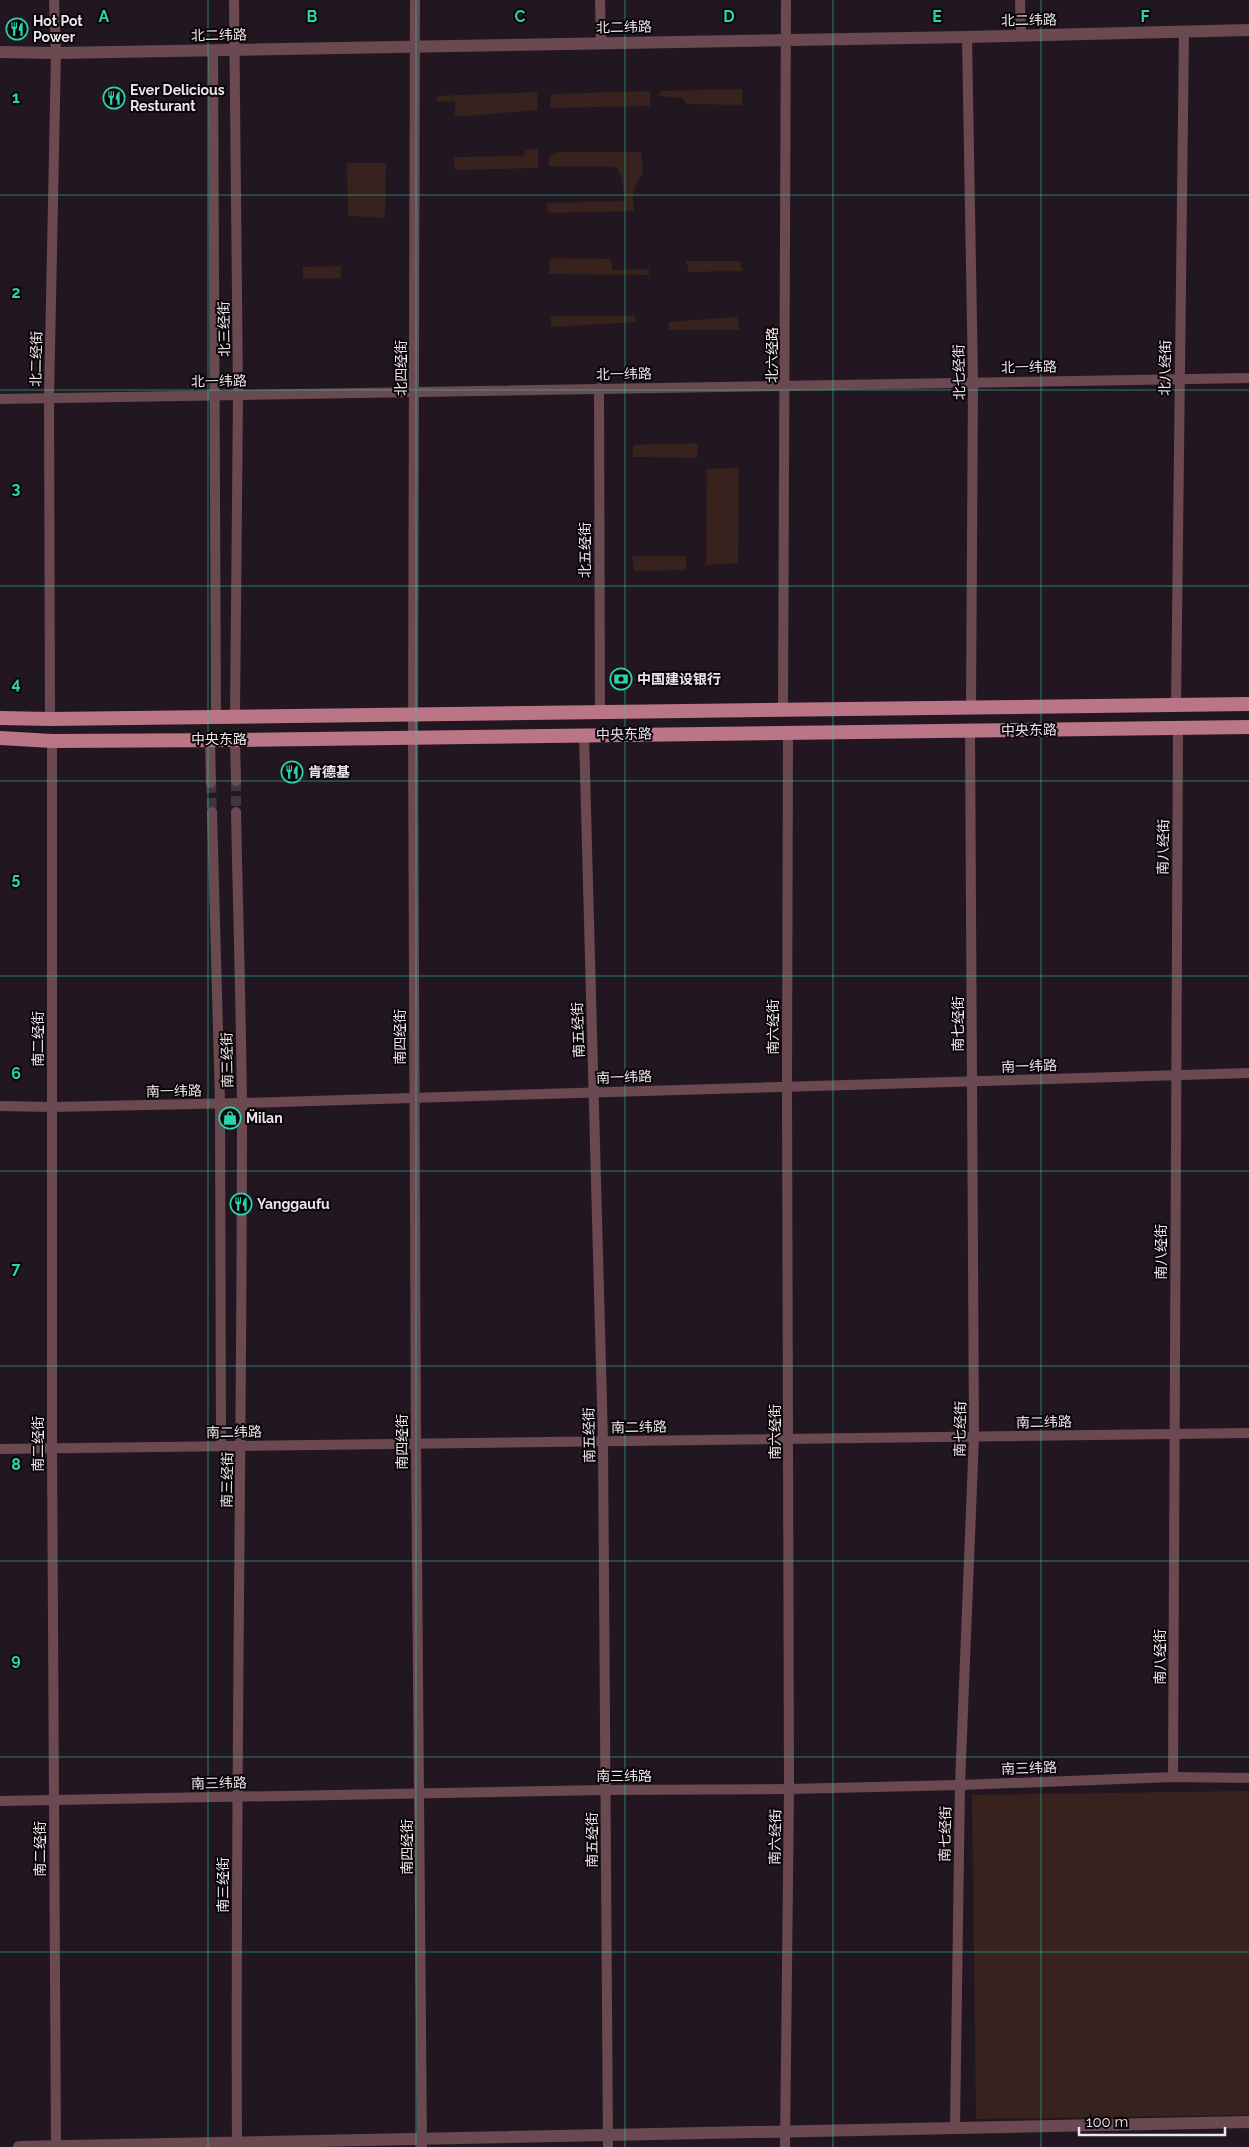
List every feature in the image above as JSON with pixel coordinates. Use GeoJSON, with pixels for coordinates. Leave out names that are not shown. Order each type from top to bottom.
{"type":"FeatureCollection","features":[{"type":"Feature","properties":{"kind":"main road","name":"中央东路"},"geometry":{"type":"LineString","coordinates":[[0,718],[235,717],[1249,704]]}},
{"type":"Feature","properties":{"kind":"main road","name":"中央东路"},"geometry":{"type":"LineString","coordinates":[[0,738],[52,741],[235,740],[1249,727]]}},
{"type":"Feature","properties":{"kind":"street","name":"北二经街"},"geometry":{"type":"LineString","coordinates":[[50,719],[49,398],[56,53],[54,0]]}},
{"type":"Feature","properties":{"kind":"street","name":"北三经街"},"geometry":{"type":"LineString","coordinates":[[234,0],[238,394],[235,717]]}},
{"type":"Feature","properties":{"kind":"street","name":"北四经街"},"geometry":{"type":"LineString","coordinates":[[413,737],[415,0]]}},
{"type":"Feature","properties":{"kind":"street"},"geometry":{"type":"LineString","coordinates":[[600,0],[601,43]]}},
{"type":"Feature","properties":{"kind":"street","name":"北六经路"},"geometry":{"type":"LineString","coordinates":[[783,710],[788,39],[786,0]]}},
{"type":"Feature","properties":{"kind":"street"},"geometry":{"type":"LineString","coordinates":[[1020,0],[1021,35]]}},
{"type":"Feature","properties":{"kind":"street","name":"北二纬路"},"geometry":{"type":"LineString","coordinates":[[0,52],[235,50],[1249,30]]}},
{"type":"Feature","properties":{"kind":"street","name":"北八经街"},"geometry":{"type":"LineString","coordinates":[[1176,706],[1184,31]]}},
{"type":"Feature","properties":{"kind":"street","name":"北七经街"},"geometry":{"type":"LineString","coordinates":[[967,37],[973,381],[971,708]]}},
{"type":"Feature","properties":{"kind":"street"},"geometry":{"type":"LineString","coordinates":[[214,50],[216,717]]}},
{"type":"Feature","properties":{"kind":"street","name":"北一纬路"},"geometry":{"type":"LineString","coordinates":[[0,399],[973,381],[1249,378]]}},
{"type":"Feature","properties":{"kind":"street","name":"北五经街"},"geometry":{"type":"LineString","coordinates":[[599,388],[600,712]]}},
{"type":"Feature","properties":{"kind":"street","name":"南八经街"},"geometry":{"type":"LineString","coordinates":[[1173,1776],[1178,728]]}},
{"type":"Feature","properties":{"kind":"street","name":"南七经街"},"geometry":{"type":"LineString","coordinates":[[955,2128],[960,1785],[974,1436],[970,730]]}},
{"type":"Feature","properties":{"kind":"street","name":"南六经街"},"geometry":{"type":"LineString","coordinates":[[785,2147],[789,1789],[788,732]]}},
{"type":"Feature","properties":{"kind":"street","name":"南五经街"},"geometry":{"type":"LineString","coordinates":[[584,735],[603,1441],[608,2141]]}},
{"type":"Feature","properties":{"kind":"street","name":"南四经街"},"geometry":{"type":"LineString","coordinates":[[413,737],[416,1444],[422,2143]]}},
{"type":"Feature","properties":{"kind":"street"},"geometry":{"type":"LineString","coordinates":[[210,739],[211,782]]}},
{"type":"Feature","properties":{"kind":"street"},"geometry":{"type":"LineString","coordinates":[[235,740],[236,781]]}},
{"type":"Feature","properties":{"kind":"street","name":"南二经街"},"geometry":{"type":"LineString","coordinates":[[52,741],[52,1448],[56,2146]]}},
{"type":"Feature","properties":{"kind":"street"},"geometry":{"type":"LineString","coordinates":[[212,812],[220,1103],[221,1446]]}},
{"type":"Feature","properties":{"kind":"street","name":"南三经街"},"geometry":{"type":"LineString","coordinates":[[236,812],[242,1103],[237,1796],[237,2144]]}},
{"type":"Feature","properties":{"kind":"street","name":"南一纬路"},"geometry":{"type":"LineString","coordinates":[[0,1106],[52,1107],[242,1103],[1249,1073]]}},
{"type":"Feature","properties":{"kind":"street","name":"南二纬路"},"geometry":{"type":"LineString","coordinates":[[0,1449],[1249,1433]]}},
{"type":"Feature","properties":{"kind":"street","name":"南三纬路"},"geometry":{"type":"LineString","coordinates":[[0,1800],[606,1790],[789,1789],[960,1785],[1173,1776],[1249,1778]]}},
{"type":"Feature","properties":{"kind":"street"},"geometry":{"type":"LineString","coordinates":[[19,2147],[608,2141],[785,2131],[1249,2122]]}},
{"type":"Feature","properties":{"kind":"shaded area"},"geometry":{"type":"Polygon","coordinates":[[[742,89],[742,105],[686,104],[683,98],[658,96],[661,91],[742,89]]]}},
{"type":"Feature","properties":{"kind":"shaded area"},"geometry":{"type":"Polygon","coordinates":[[[650,91],[650,106],[550,108],[551,94],[650,91]]]}},
{"type":"Feature","properties":{"kind":"shaded area"},"geometry":{"type":"Polygon","coordinates":[[[537,92],[538,110],[455,117],[455,101],[437,102],[437,96],[537,92]]]}},
{"type":"Feature","properties":{"kind":"shaded area"},"geometry":{"type":"Polygon","coordinates":[[[538,149],[538,168],[455,170],[453,157],[523,156],[526,150],[538,149]]]}},
{"type":"Feature","properties":{"kind":"shaded area"},"geometry":{"type":"Polygon","coordinates":[[[558,152],[641,152],[643,173],[634,191],[635,211],[548,213],[547,203],[625,201],[622,179],[617,167],[549,166],[549,157],[558,152]]]}},
{"type":"Feature","properties":{"kind":"shaded area"},"geometry":{"type":"Polygon","coordinates":[[[347,163],[386,163],[385,218],[348,216],[347,163]]]}},
{"type":"Feature","properties":{"kind":"shaded area"},"geometry":{"type":"Polygon","coordinates":[[[550,258],[611,259],[612,270],[649,269],[649,275],[549,274],[550,258]]]}},
{"type":"Feature","properties":{"kind":"shaded area"},"geometry":{"type":"Polygon","coordinates":[[[686,261],[740,261],[742,271],[689,272],[686,261]]]}},
{"type":"Feature","properties":{"kind":"shaded area"},"geometry":{"type":"Polygon","coordinates":[[[341,266],[341,278],[303,278],[303,267],[341,266]]]}},
{"type":"Feature","properties":{"kind":"shaded area"},"geometry":{"type":"Polygon","coordinates":[[[551,316],[635,316],[636,322],[551,327],[551,316]]]}},
{"type":"Feature","properties":{"kind":"shaded area"},"geometry":{"type":"Polygon","coordinates":[[[737,317],[740,330],[669,330],[668,322],[737,317]]]}},
{"type":"Feature","properties":{"kind":"shaded area"},"geometry":{"type":"Polygon","coordinates":[[[698,443],[697,458],[633,457],[633,445],[698,443]]]}},
{"type":"Feature","properties":{"kind":"shaded area"},"geometry":{"type":"Polygon","coordinates":[[[739,468],[738,563],[706,565],[707,469],[739,468]]]}},
{"type":"Feature","properties":{"kind":"shaded area"},"geometry":{"type":"Polygon","coordinates":[[[632,556],[686,556],[686,570],[634,571],[632,556]]]}},
{"type":"Feature","properties":{"kind":"shaded area"},"geometry":{"type":"Polygon","coordinates":[[[1249,1791],[1249,2115],[976,2119],[972,1795],[1249,1791]]]}},
{"type":"Feature","properties":{"kind":"tunnel"},"geometry":{"type":"LineString","coordinates":[[236,781],[236,812]]}},
{"type":"Feature","properties":{"kind":"tunnel"},"geometry":{"type":"LineString","coordinates":[[211,783],[212,812]]}},
{"type":"Feature","properties":{"kind":"place","name":"Hot Pot Power"},"geometry":{"type":"Point","coordinates":[17,29]}},
{"type":"Feature","properties":{"kind":"place","name":"Ever Delicious Resturant"},"geometry":{"type":"Point","coordinates":[114,98]}},
{"type":"Feature","properties":{"kind":"place","name":"中国建设银行"},"geometry":{"type":"Point","coordinates":[621,679]}},
{"type":"Feature","properties":{"kind":"place","name":"肯德基"},"geometry":{"type":"Point","coordinates":[292,772]}},
{"type":"Feature","properties":{"kind":"place","name":"M̈ilan"},"geometry":{"type":"Point","coordinates":[230,1118]}},
{"type":"Feature","properties":{"kind":"place","name":"Yanggaufu"},"geometry":{"type":"Point","coordinates":[241,1204]}}]}
